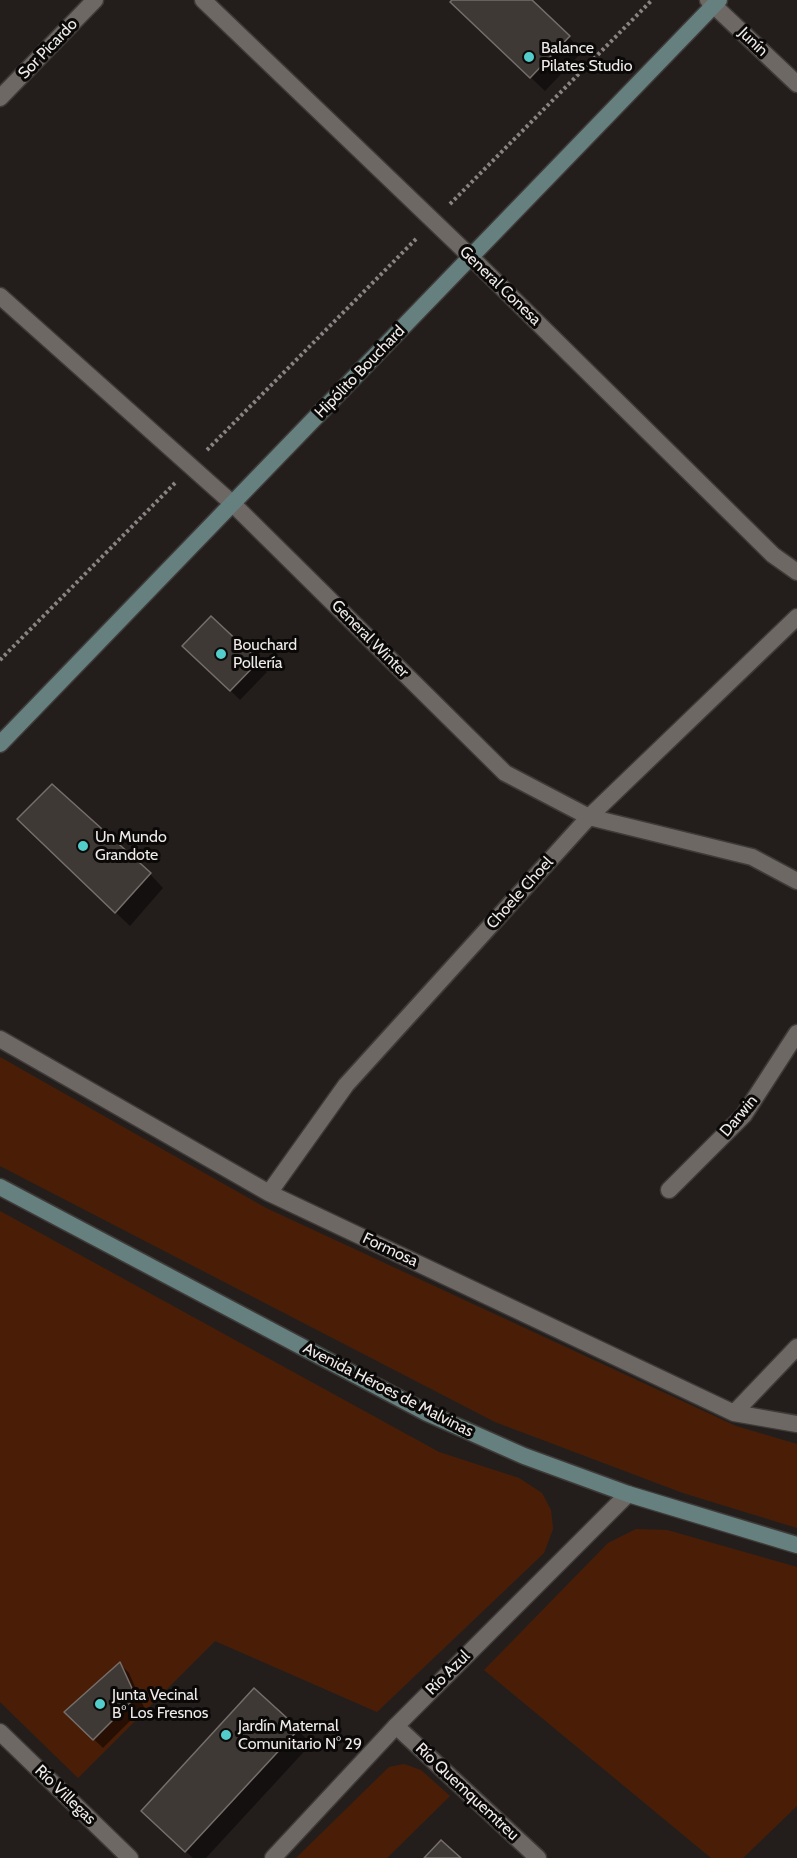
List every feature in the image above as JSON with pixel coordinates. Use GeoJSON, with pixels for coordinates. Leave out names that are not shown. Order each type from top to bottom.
{"type":"FeatureCollection","features":[{"type":"Feature","properties":{"kind":"main road","name":"Hipólito Bouchard"},"geometry":{"type":"LineString","coordinates":[[0,744],[714,2]]}},
{"type":"Feature","properties":{"kind":"main road","name":"Avenida Héroes de Malvinas"},"geometry":{"type":"LineString","coordinates":[[0,1187],[427,1413],[524,1456],[628,1494],[797,1545]]}},
{"type":"Feature","properties":{"kind":"street","name":"Sor Picardo"},"geometry":{"type":"LineString","coordinates":[[0,98],[95,0]]}},
{"type":"Feature","properties":{"kind":"street","name":"General Conesa"},"geometry":{"type":"LineString","coordinates":[[203,0],[471,257],[773,555],[797,572]]}},
{"type":"Feature","properties":{"kind":"street","name":"Junín"},"geometry":{"type":"LineString","coordinates":[[714,2],[797,84]]}},
{"type":"Feature","properties":{"kind":"street","name":"General Winter"},"geometry":{"type":"LineString","coordinates":[[0,296],[233,504],[505,773],[589,817],[752,857],[797,881]]}},
{"type":"Feature","properties":{"kind":"street","name":"Choele Choel"},"geometry":{"type":"LineString","coordinates":[[269,1193],[346,1085],[589,817],[797,617]]}},
{"type":"Feature","properties":{"kind":"street","name":"Darwin"},"geometry":{"type":"LineString","coordinates":[[669,1190],[744,1115],[797,1033]]}},
{"type":"Feature","properties":{"kind":"street","name":"Formosa"},"geometry":{"type":"LineString","coordinates":[[0,1039],[269,1193],[734,1413],[797,1424]]}},
{"type":"Feature","properties":{"kind":"street"},"geometry":{"type":"LineString","coordinates":[[734,1413],[797,1347]]}},
{"type":"Feature","properties":{"kind":"street","name":"Río Azul"},"geometry":{"type":"LineString","coordinates":[[273,1858],[396,1726],[628,1494]]}},
{"type":"Feature","properties":{"kind":"street","name":"Río Quemquemtreu"},"geometry":{"type":"LineString","coordinates":[[396,1726],[538,1858]]}},
{"type":"Feature","properties":{"kind":"street","name":"Río Villegas"},"geometry":{"type":"LineString","coordinates":[[0,1732],[130,1858]]}},
{"type":"Feature","properties":{"kind":"path"},"geometry":{"type":"LineString","coordinates":[[0,660],[652,0]]}},
{"type":"Feature","properties":{"kind":"shaded area"},"geometry":{"type":"Polygon","coordinates":[[[0,1057],[266,1208],[736,1426],[797,1444],[797,1528],[683,1493],[495,1422],[0,1166],[0,1057]]]}},
{"type":"Feature","properties":{"kind":"shaded area"},"geometry":{"type":"Polygon","coordinates":[[[0,1211],[439,1452],[519,1478],[542,1493],[551,1510],[553,1529],[544,1553],[377,1712],[215,1641],[78,1778],[0,1702],[0,1211]]]}},
{"type":"Feature","properties":{"kind":"shaded area"},"geometry":{"type":"Polygon","coordinates":[[[636,1529],[667,1530],[797,1567],[797,1806],[743,1858],[711,1858],[484,1670],[608,1543],[636,1529]]]}},
{"type":"Feature","properties":{"kind":"shaded area"},"geometry":{"type":"Polygon","coordinates":[[[404,1764],[421,1770],[450,1796],[387,1858],[296,1858],[389,1767],[404,1764]]]}},
{"type":"Feature","properties":{"kind":"building","name":"Balance Pilates Studio"},"geometry":{"type":"Polygon","coordinates":[[[452,0],[532,0],[570,36],[530,78],[450,2],[452,0]]]}},
{"type":"Feature","properties":{"kind":"building","name":"Bouchard Pollería"},"geometry":{"type":"Polygon","coordinates":[[[211,616],[259,661],[230,691],[182,646],[211,616]]]}},
{"type":"Feature","properties":{"kind":"building","name":"Un Mundo Grandote"},"geometry":{"type":"Polygon","coordinates":[[[52,784],[151,873],[115,913],[17,819],[52,784]]]}},
{"type":"Feature","properties":{"kind":"building","name":"Junta Vecinal B° Los Fresnos"},"geometry":{"type":"Polygon","coordinates":[[[120,1662],[136,1697],[93,1740],[64,1712],[120,1662]]]}},
{"type":"Feature","properties":{"kind":"building","name":"Jardín Maternal Comunitario N° 29"},"geometry":{"type":"Polygon","coordinates":[[[254,1688],[299,1729],[185,1852],[141,1811],[254,1688]]]}},
{"type":"Feature","properties":{"kind":"building"},"geometry":{"type":"Polygon","coordinates":[[[441,1840],[461,1858],[424,1858],[441,1840]]]}},
{"type":"Feature","properties":{"kind":"place","name":"Balance Pilates Studio"},"geometry":{"type":"Point","coordinates":[529,57]}},
{"type":"Feature","properties":{"kind":"place","name":"Bouchard Pollería"},"geometry":{"type":"Point","coordinates":[221,654]}},
{"type":"Feature","properties":{"kind":"place","name":"Un Mundo Grandote"},"geometry":{"type":"Point","coordinates":[83,846]}},
{"type":"Feature","properties":{"kind":"place","name":"Junta Vecinal B° Los Fresnos"},"geometry":{"type":"Point","coordinates":[100,1704]}},
{"type":"Feature","properties":{"kind":"place","name":"Jardín Maternal Comunitario N° 29"},"geometry":{"type":"Point","coordinates":[226,1735]}}]}
